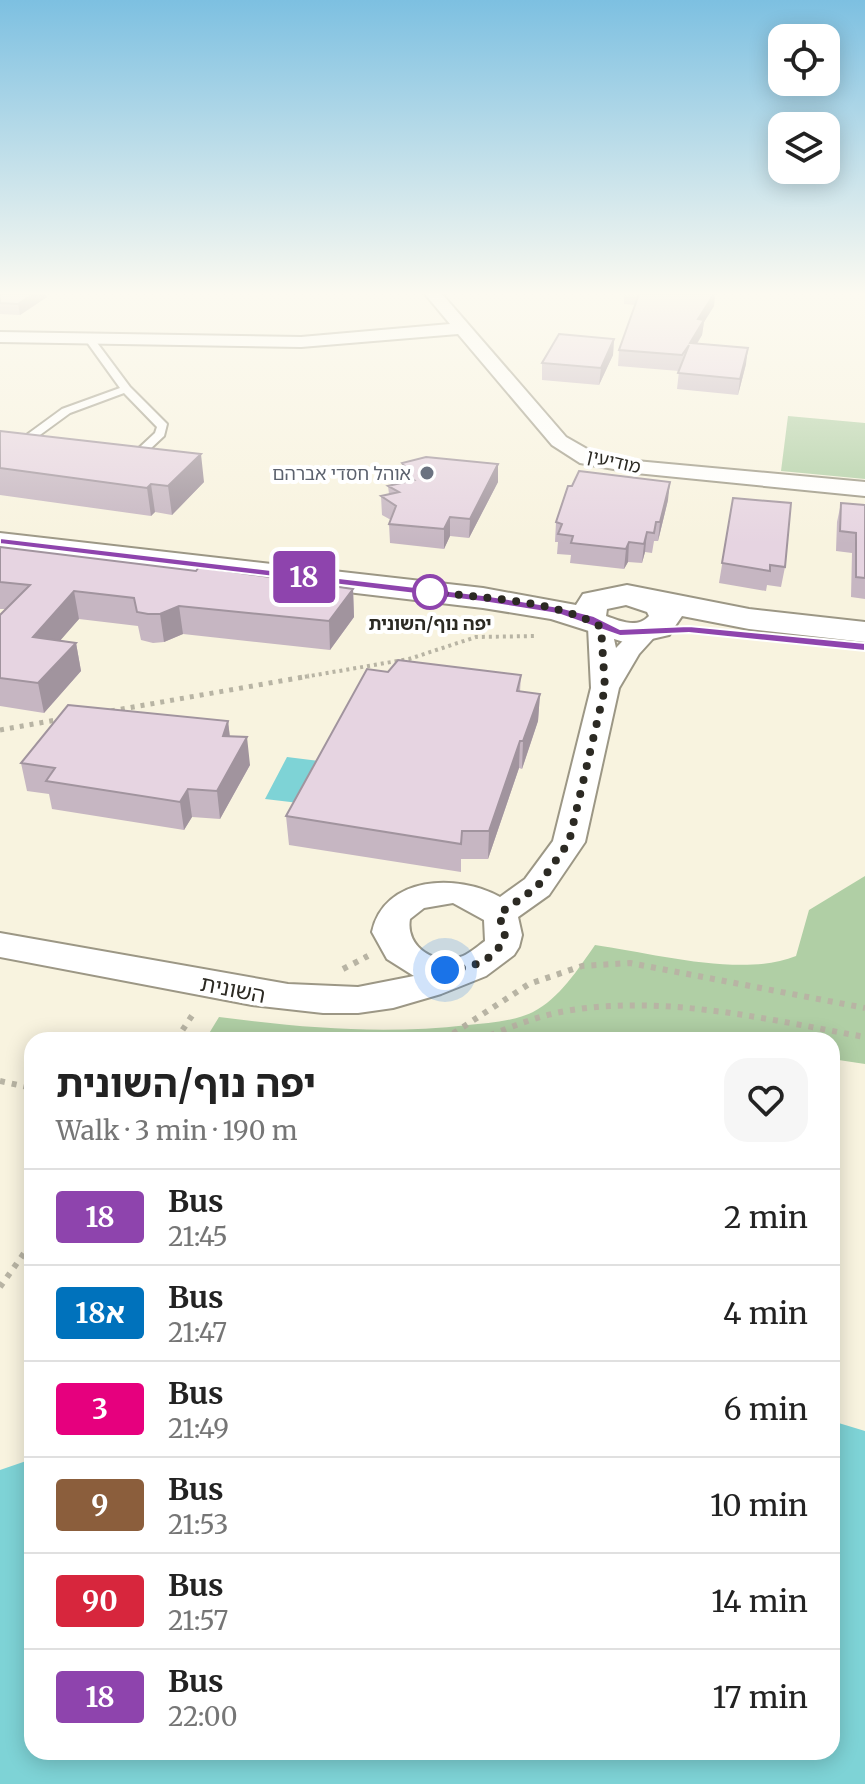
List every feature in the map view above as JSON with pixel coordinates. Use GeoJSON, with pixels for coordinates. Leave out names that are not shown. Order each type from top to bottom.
{"type":"FeatureCollection","features":[{"type":"Feature","properties":{"kind":"main road"},"geometry":{"type":"LineString","coordinates":[[0,524],[282,555],[598,614],[620,632],[651,620],[749,619],[865,632]]}},
{"type":"Feature","properties":{"kind":"main road"},"geometry":{"type":"LineString","coordinates":[[0,542],[598,614]]}},
{"type":"Feature","properties":{"kind":"main road"},"geometry":{"type":"LineString","coordinates":[[651,620],[865,647]]}},
{"type":"Feature","properties":{"kind":"street","name":"מודיעין"},"geometry":{"type":"LineString","coordinates":[[502,377],[559,441],[588,458],[636,467],[865,489]]}},
{"type":"Feature","properties":{"kind":"street"},"geometry":{"type":"LineString","coordinates":[[598,614],[605,688]]}},
{"type":"Feature","properties":{"kind":"street"},"geometry":{"type":"LineString","coordinates":[[463,969],[428,968],[400,954],[392,944],[388,931],[391,918],[415,898],[453,892],[487,903],[499,914],[537,887],[569,842],[605,688],[651,620]]}},
{"type":"Feature","properties":{"kind":"street","name":"השונית"},"geometry":{"type":"LineString","coordinates":[[0,945],[316,1002],[371,1000],[428,988],[479,964],[501,947],[505,936],[499,914]]}},
{"type":"Feature","properties":{"kind":"lane"},"geometry":{"type":"LineString","coordinates":[[117,377],[163,426],[160,434],[127,465]]}},
{"type":"Feature","properties":{"kind":"lane"},"geometry":{"type":"LineString","coordinates":[[9,453],[66,411],[126,389]]}},
{"type":"Feature","properties":{"kind":"path"},"geometry":{"type":"LineString","coordinates":[[110,711],[409,659],[476,637],[546,635]]}},
{"type":"Feature","properties":{"kind":"path"},"geometry":{"type":"LineString","coordinates":[[0,730],[63,719]]}},
{"type":"Feature","properties":{"kind":"path"},"geometry":{"type":"LineString","coordinates":[[455,1032],[529,984],[582,966],[630,963],[865,1008]]}},
{"type":"Feature","properties":{"kind":"path"},"geometry":{"type":"LineString","coordinates":[[494,1032],[590,1007],[659,1004],[834,1032]]}},
{"type":"Feature","properties":{"kind":"path"},"geometry":{"type":"LineString","coordinates":[[840,1033],[865,1037]]}},
{"type":"Feature","properties":{"kind":"path"},"geometry":{"type":"LineString","coordinates":[[0,1081],[24,1086]]}},
{"type":"Feature","properties":{"kind":"path"},"geometry":{"type":"LineString","coordinates":[[0,1287],[24,1253]]}},
{"type":"Feature","properties":{"kind":"green space"},"geometry":{"type":"Polygon","coordinates":[[[788,416],[865,423],[865,479],[781,471],[788,416]]]}},
{"type":"Feature","properties":{"kind":"green space"},"geometry":{"type":"Polygon","coordinates":[[[865,876],[865,1064],[840,1060],[840,1032],[210,1032],[219,1017],[374,1030],[436,1028],[518,1018],[551,999],[568,982],[595,945],[697,962],[750,965],[774,962],[796,956],[809,910],[865,876]]]}},
{"type":"Feature","properties":{"kind":"water"},"geometry":{"type":"Polygon","coordinates":[[[287,757],[319,761],[299,803],[265,799],[287,757]]]}},
{"type":"Feature","properties":{"kind":"water"},"geometry":{"type":"Polygon","coordinates":[[[840,1423],[865,1431],[865,1784],[0,1784],[0,1470],[24,1462],[24,1760],[840,1760],[840,1423]]]}},
{"type":"Feature","properties":{"kind":"building"},"geometry":{"type":"Polygon","coordinates":[[[0,431],[201,454],[168,486],[151,484],[147,488],[0,468],[0,431]]]}},
{"type":"Feature","properties":{"kind":"building"},"geometry":{"type":"Polygon","coordinates":[[[426,457],[498,464],[470,519],[450,517],[444,529],[389,524],[396,506],[381,496],[399,492],[388,486],[414,480],[398,470],[406,468],[402,463],[426,457]]]}},
{"type":"Feature","properties":{"kind":"building"},"geometry":{"type":"Polygon","coordinates":[[[579,471],[670,482],[660,522],[656,522],[654,533],[647,532],[644,544],[629,542],[626,549],[571,543],[573,536],[558,534],[562,524],[556,522],[568,486],[572,486],[579,471]]]}},
{"type":"Feature","properties":{"kind":"building"},"geometry":{"type":"Polygon","coordinates":[[[733,498],[791,503],[785,567],[770,565],[770,571],[722,563],[733,498]]]}},
{"type":"Feature","properties":{"kind":"building"},"geometry":{"type":"Polygon","coordinates":[[[841,503],[865,505],[865,578],[856,577],[856,533],[840,531],[841,503]]]}},
{"type":"Feature","properties":{"kind":"building"},"geometry":{"type":"Polygon","coordinates":[[[0,547],[196,571],[199,567],[353,589],[329,621],[179,606],[160,614],[148,614],[137,612],[134,598],[74,591],[33,637],[76,643],[38,683],[0,678],[0,615],[30,585],[0,582],[0,547]]]}},
{"type":"Feature","properties":{"kind":"building"},"geometry":{"type":"Polygon","coordinates":[[[398,660],[521,675],[517,691],[540,694],[489,831],[462,831],[461,844],[286,816],[367,669],[388,672],[398,660]]]}},
{"type":"Feature","properties":{"kind":"building"},"geometry":{"type":"Polygon","coordinates":[[[68,705],[228,721],[223,736],[247,737],[217,791],[188,789],[180,802],[46,781],[55,768],[21,763],[68,705]]]}},
{"type":"Feature","properties":{"kind":"bus line","name":"18"},"geometry":{"type":"LineString","coordinates":[[0,542],[483,598],[559,610],[620,632],[646,632],[656,628],[689,629],[865,647]]}},
{"type":"Feature","properties":{"kind":"place","name":"אוהל חסדי אברהם"},"geometry":{"type":"Point","coordinates":[427,473]}},
{"type":"Feature","properties":{"kind":"place","name":"יפה נוף/השונית"},"geometry":{"type":"Point","coordinates":[430,592]}},
{"type":"Feature","properties":{"kind":"route"},"geometry":{"type":"LineString","coordinates":[[430,592],[423,591],[559,610],[590,619],[601,627],[605,688],[569,842],[537,887],[499,914],[505,924],[505,936],[492,957],[463,969],[445,970]]}}]}
